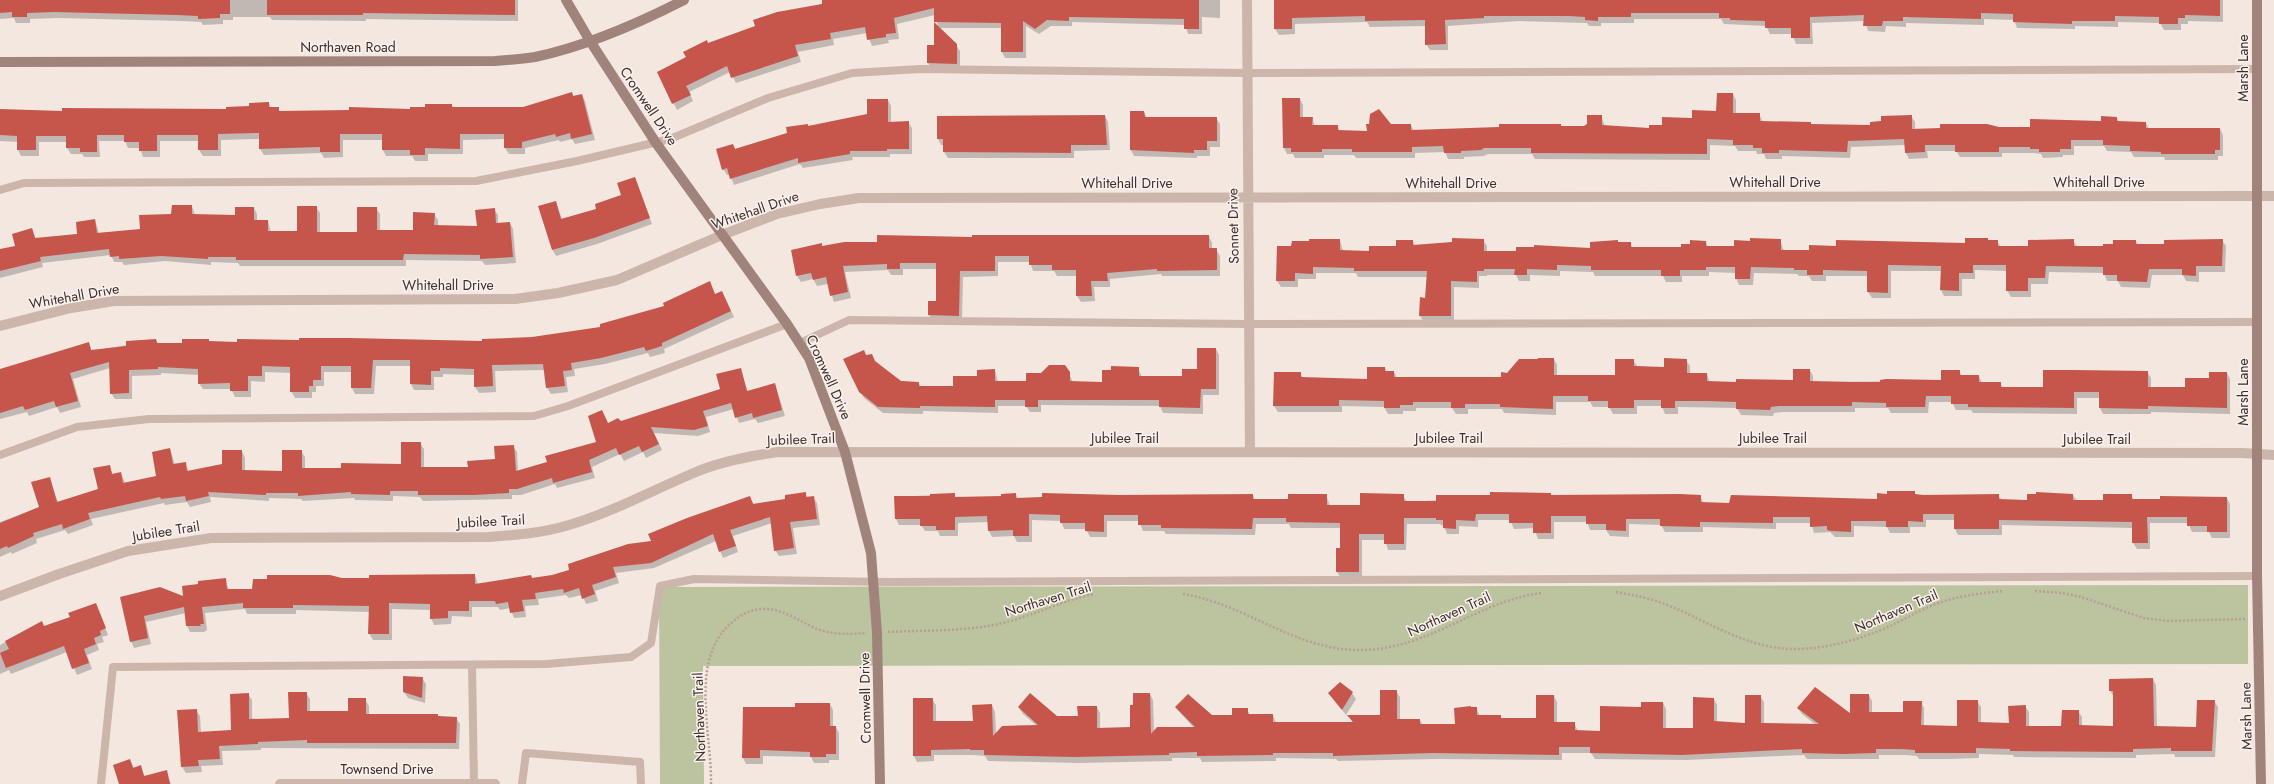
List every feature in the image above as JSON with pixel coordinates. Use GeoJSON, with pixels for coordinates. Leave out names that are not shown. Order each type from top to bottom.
{"type":"FeatureCollection","features":[{"type":"Feature","properties":{"kind":"street","name":"Cromwell Drive"},"geometry":{"type":"LineString","coordinates":[[566,0],[590,41],[656,143],[787,324],[808,358],[845,452],[871,553],[877,633],[880,784]]}},
{"type":"Feature","properties":{"kind":"street","name":"Northaven Road"},"geometry":{"type":"LineString","coordinates":[[0,62],[495,61],[535,57],[590,41],[635,25],[684,0]]}},
{"type":"Feature","properties":{"kind":"street","name":"Sonnet Drive"},"geometry":{"type":"LineString","coordinates":[[1247,0],[1247,197],[1250,452]]}},
{"type":"Feature","properties":{"kind":"street","name":"Marsh Lane"},"geometry":{"type":"LineString","coordinates":[[2257,0],[2257,576],[2261,784]]}},
{"type":"Feature","properties":{"kind":"street","name":"Whitehall Drive"},"geometry":{"type":"LineString","coordinates":[[0,326],[71,308],[114,301],[522,298],[558,293],[617,280],[722,235],[777,214],[820,204],[859,198],[2274,196]]}},
{"type":"Feature","properties":{"kind":"street","name":"Jubilee Trail"},"geometry":{"type":"LineString","coordinates":[[0,596],[128,551],[211,538],[488,537],[530,534],[569,526],[604,513],[697,472],[736,459],[778,452],[2274,455]]}},
{"type":"Feature","properties":{"kind":"street","name":"Townsend Drive"},"geometry":{"type":"LineString","coordinates":[[280,784],[495,784]]}},
{"type":"Feature","properties":{"kind":"lane"},"geometry":{"type":"LineString","coordinates":[[0,190],[24,183],[476,181],[577,161],[670,139],[768,98],[852,73],[920,69],[1247,73],[2257,69]]}},
{"type":"Feature","properties":{"kind":"lane"},"geometry":{"type":"LineString","coordinates":[[800,343],[849,320],[1248,324],[2257,322]]}},
{"type":"Feature","properties":{"kind":"lane"},"geometry":{"type":"LineString","coordinates":[[0,455],[77,427],[149,419],[534,416],[568,406],[787,324]]}},
{"type":"Feature","properties":{"kind":"lane"},"geometry":{"type":"LineString","coordinates":[[101,784],[113,667],[546,664],[631,656],[651,643],[660,586],[694,579],[874,582],[2257,576]]}},
{"type":"Feature","properties":{"kind":"lane"},"geometry":{"type":"LineString","coordinates":[[472,665],[474,784]]}},
{"type":"Feature","properties":{"kind":"lane"},"geometry":{"type":"LineString","coordinates":[[522,784],[526,753],[640,762],[641,784]]}},
{"type":"Feature","properties":{"kind":"path"},"geometry":{"type":"LineString","coordinates":[[2032,590],[2075,596],[2144,618],[2168,621],[2246,619]]}},
{"type":"Feature","properties":{"kind":"path","name":"Northaven Trail"},"geometry":{"type":"LineString","coordinates":[[1613,592],[1635,595],[1665,604],[1737,638],[1792,649],[1820,648],[1847,642],[1866,636],[1938,603],[1982,593],[2011,591]]}},
{"type":"Feature","properties":{"kind":"path","name":"Northaven Trail"},"geometry":{"type":"LineString","coordinates":[[1177,593],[1225,604],[1279,631],[1310,643],[1337,649],[1363,650],[1398,646],[1426,638],[1496,603],[1546,592]]}},
{"type":"Feature","properties":{"kind":"path","name":"Northaven Trail"},"geometry":{"type":"LineString","coordinates":[[711,784],[712,760],[707,720],[707,664],[715,642],[726,626],[739,616],[752,610],[767,609],[787,615],[821,630],[841,634],[952,631],[1008,622],[1077,598],[1098,594]]}},
{"type":"Feature","properties":{"kind":"green space"},"geometry":{"type":"Polygon","coordinates":[[[2248,585],[2248,664],[703,666],[704,784],[660,784],[659,587],[2248,585]]]}},
{"type":"Feature","properties":{"kind":"building"},"geometry":{"type":"Polygon","coordinates":[[[0,0],[230,0],[230,14],[220,14],[220,18],[198,19],[198,16],[54,12],[27,13],[27,17],[12,17],[12,12],[0,13],[0,0]]]}},
{"type":"Feature","properties":{"kind":"building"},"geometry":{"type":"Polygon","coordinates":[[[267,0],[515,0],[515,15],[363,13],[363,15],[267,15],[267,0]]]}},
{"type":"Feature","properties":{"kind":"building"},"geometry":{"type":"Polygon","coordinates":[[[822,0],[1199,0],[1199,29],[1184,29],[1184,19],[1069,17],[1069,21],[1047,20],[1035,29],[1023,21],[1023,52],[1001,52],[1001,23],[934,22],[934,8],[894,18],[896,33],[886,34],[886,37],[867,40],[865,27],[830,33],[831,39],[795,45],[798,56],[731,78],[727,66],[686,86],[691,95],[672,104],[657,72],[686,57],[683,52],[707,40],[708,43],[755,26],[753,20],[777,12],[822,4],[822,0]]]}},
{"type":"Feature","properties":{"kind":"building"},"geometry":{"type":"Polygon","coordinates":[[[1274,0],[2220,0],[2220,16],[2185,15],[2185,18],[2178,18],[2178,24],[2159,24],[2159,17],[2115,16],[2115,21],[2072,21],[2072,24],[2013,22],[2013,14],[1981,13],[1981,19],[1903,17],[1903,21],[1883,21],[1882,26],[1863,26],[1864,15],[1810,17],[1810,38],[1791,38],[1791,28],[1765,28],[1765,21],[1730,20],[1730,18],[1719,18],[1719,13],[1631,13],[1631,17],[1598,17],[1598,21],[1585,20],[1585,17],[1569,16],[1484,16],[1484,18],[1445,20],[1446,44],[1425,45],[1425,20],[1365,21],[1365,16],[1292,18],[1292,29],[1274,29],[1274,0]]]}},
{"type":"Feature","properties":{"kind":"building"},"geometry":{"type":"Polygon","coordinates":[[[934,22],[957,44],[957,64],[927,63],[927,45],[934,45],[934,22]]]}},
{"type":"Feature","properties":{"kind":"building"},"geometry":{"type":"Polygon","coordinates":[[[572,92],[573,96],[582,94],[592,134],[571,139],[570,133],[556,137],[555,134],[522,142],[522,148],[504,148],[504,134],[460,134],[460,149],[425,148],[425,155],[410,155],[410,150],[382,150],[382,134],[340,134],[340,152],[320,152],[320,147],[259,149],[259,133],[218,134],[218,150],[198,150],[198,135],[157,135],[157,151],[139,151],[139,142],[124,142],[124,135],[97,135],[97,152],[80,152],[80,148],[66,148],[66,136],[36,136],[36,150],[17,150],[17,136],[0,135],[0,109],[62,111],[62,108],[226,109],[226,107],[249,106],[249,103],[269,102],[269,107],[279,107],[279,111],[349,110],[349,107],[410,109],[410,107],[425,107],[425,104],[452,104],[452,107],[523,107],[572,92]]]}},
{"type":"Feature","properties":{"kind":"building"},"geometry":{"type":"Polygon","coordinates":[[[1717,93],[1733,93],[1733,113],[1760,113],[1760,121],[1870,125],[1870,122],[1881,121],[1881,116],[1912,115],[1912,129],[1940,128],[1940,124],[1987,124],[1999,127],[2030,127],[2030,119],[2101,121],[2101,116],[2117,117],[2117,121],[2146,122],[2146,128],[2220,128],[2220,150],[2215,150],[2215,154],[2161,154],[2161,152],[2130,151],[2130,146],[2103,145],[2103,140],[2071,140],[2071,149],[2060,149],[2060,152],[2039,152],[2039,149],[2030,149],[2030,147],[1999,147],[1999,152],[1955,152],[1955,145],[1925,145],[1925,152],[1905,153],[1904,139],[1848,141],[1847,152],[1779,150],[1779,153],[1762,153],[1762,148],[1753,148],[1753,145],[1733,145],[1733,140],[1707,139],[1707,154],[1531,153],[1531,148],[1484,148],[1481,150],[1461,151],[1461,153],[1444,153],[1443,146],[1412,147],[1412,152],[1352,152],[1352,149],[1322,149],[1322,152],[1291,152],[1291,148],[1283,148],[1282,98],[1300,98],[1300,117],[1313,117],[1312,125],[1338,125],[1338,130],[1367,131],[1366,124],[1369,124],[1370,114],[1379,109],[1391,124],[1411,124],[1411,130],[1499,127],[1499,124],[1561,124],[1561,126],[1584,126],[1587,124],[1587,115],[1602,115],[1602,125],[1649,128],[1649,125],[1662,125],[1662,117],[1692,118],[1692,110],[1716,111],[1717,93]]]}},
{"type":"Feature","properties":{"kind":"building"},"geometry":{"type":"Polygon","coordinates":[[[867,99],[888,99],[888,122],[909,121],[909,149],[887,149],[887,151],[850,151],[850,154],[798,163],[798,158],[730,179],[727,168],[722,170],[716,149],[733,144],[735,149],[787,133],[786,127],[808,124],[808,126],[867,114],[867,99]]]}},
{"type":"Feature","properties":{"kind":"building"},"geometry":{"type":"Polygon","coordinates":[[[1130,111],[1144,111],[1145,117],[1217,117],[1217,141],[1207,141],[1207,150],[1194,150],[1194,153],[1130,150],[1130,111]]]}},
{"type":"Feature","properties":{"kind":"building"},"geometry":{"type":"Polygon","coordinates":[[[1105,115],[1107,145],[1071,145],[1071,153],[943,152],[943,139],[937,139],[937,116],[1105,115]]]}},
{"type":"Feature","properties":{"kind":"building"},"geometry":{"type":"Polygon","coordinates":[[[635,177],[650,218],[594,238],[552,250],[538,206],[556,201],[561,219],[596,209],[595,204],[621,195],[617,183],[635,177]]]}},
{"type":"Feature","properties":{"kind":"building"},"geometry":{"type":"Polygon","coordinates":[[[172,205],[192,205],[192,214],[235,215],[235,207],[254,207],[254,220],[268,220],[268,231],[297,231],[297,206],[317,206],[317,232],[357,232],[357,207],[377,207],[377,230],[413,230],[413,212],[435,213],[434,225],[477,226],[475,210],[495,208],[496,223],[510,222],[513,257],[480,259],[480,255],[404,254],[403,260],[236,260],[236,257],[208,257],[208,259],[161,256],[119,259],[119,256],[110,257],[109,249],[40,257],[41,261],[0,271],[0,249],[15,246],[12,234],[32,228],[35,238],[77,234],[76,222],[95,219],[97,233],[140,229],[139,215],[171,214],[172,205]]]}},
{"type":"Feature","properties":{"kind":"building"},"geometry":{"type":"Polygon","coordinates":[[[877,235],[972,237],[972,235],[1209,235],[1209,248],[1217,248],[1217,270],[1157,271],[1157,269],[1107,273],[1108,281],[1091,281],[1092,296],[1076,296],[1076,270],[1052,270],[1052,265],[1029,265],[1029,256],[995,256],[995,271],[960,271],[959,316],[928,315],[928,301],[936,301],[936,263],[900,263],[900,269],[887,269],[887,264],[843,266],[848,292],[830,296],[826,277],[813,280],[811,273],[796,276],[791,250],[822,243],[822,246],[844,242],[877,242],[877,235]]]}},
{"type":"Feature","properties":{"kind":"building"},"geometry":{"type":"Polygon","coordinates":[[[1452,238],[1484,239],[1484,251],[1516,251],[1516,247],[1534,247],[1534,245],[1590,248],[1590,242],[1618,240],[1618,242],[1631,242],[1631,247],[1681,247],[1681,244],[1690,244],[1690,240],[1706,241],[1706,246],[1734,246],[1734,240],[1750,241],[1750,238],[1781,239],[1781,250],[1809,250],[1809,245],[1836,246],[1836,240],[1965,243],[1965,238],[1988,238],[1988,240],[1998,240],[1998,246],[2028,246],[2028,240],[2074,239],[2074,246],[2103,246],[2103,244],[2113,244],[2113,240],[2136,240],[2136,244],[2164,244],[2164,240],[2223,239],[2222,266],[2196,266],[2196,276],[2182,275],[2182,269],[2149,269],[2147,282],[2117,281],[2117,275],[2103,275],[2103,267],[2046,266],[2045,278],[2028,278],[2028,291],[2006,291],[2006,265],[1973,265],[1973,273],[1959,273],[1959,291],[1940,290],[1941,266],[1888,265],[1888,293],[1867,292],[1867,271],[1823,270],[1823,275],[1807,275],[1807,270],[1794,270],[1794,268],[1751,267],[1750,279],[1735,279],[1735,267],[1706,267],[1706,270],[1680,270],[1680,276],[1661,276],[1661,270],[1591,270],[1591,266],[1557,265],[1557,270],[1527,269],[1527,275],[1514,275],[1515,269],[1484,269],[1484,271],[1477,271],[1477,282],[1451,281],[1451,316],[1419,316],[1420,297],[1425,298],[1427,271],[1354,271],[1354,268],[1313,267],[1313,274],[1295,273],[1295,281],[1276,281],[1277,246],[1291,246],[1292,241],[1309,241],[1309,239],[1340,239],[1340,250],[1369,251],[1369,246],[1396,246],[1396,240],[1413,240],[1413,245],[1452,242],[1452,238]]]}},
{"type":"Feature","properties":{"kind":"building"},"geometry":{"type":"Polygon","coordinates":[[[710,281],[715,294],[722,291],[731,311],[662,343],[662,346],[646,351],[644,347],[601,358],[571,363],[572,370],[563,371],[565,386],[546,388],[543,364],[492,365],[493,386],[474,387],[474,369],[440,368],[440,371],[431,371],[431,385],[410,384],[410,360],[373,360],[371,388],[351,388],[351,366],[321,366],[321,380],[313,380],[313,386],[309,386],[309,392],[290,392],[290,367],[262,366],[262,376],[248,376],[248,391],[230,391],[230,383],[198,384],[198,369],[158,367],[158,369],[129,370],[129,393],[110,394],[109,362],[70,373],[78,401],[56,407],[54,401],[25,410],[23,406],[0,413],[0,369],[89,342],[91,350],[126,346],[126,341],[156,339],[157,343],[182,343],[182,339],[209,339],[209,341],[237,342],[237,339],[299,340],[299,338],[482,341],[482,339],[532,337],[600,327],[600,324],[664,306],[663,303],[710,281]]]}},
{"type":"Feature","properties":{"kind":"building"},"geometry":{"type":"Polygon","coordinates":[[[1197,348],[1216,348],[1216,389],[1201,389],[1200,408],[1159,407],[1159,400],[1038,400],[1038,407],[1025,407],[1025,400],[995,400],[995,407],[878,407],[859,392],[843,359],[864,350],[866,355],[872,354],[875,361],[901,381],[919,382],[919,386],[953,386],[953,376],[977,376],[977,370],[995,369],[995,381],[1026,381],[1026,373],[1041,373],[1049,365],[1065,365],[1070,372],[1070,381],[1102,382],[1102,370],[1111,370],[1111,366],[1139,367],[1139,376],[1182,376],[1182,369],[1197,369],[1197,348]]]}},
{"type":"Feature","properties":{"kind":"building"},"geometry":{"type":"Polygon","coordinates":[[[1554,358],[1554,375],[1615,375],[1615,359],[1634,359],[1634,366],[1664,367],[1664,358],[1687,359],[1687,373],[1707,373],[1707,381],[1736,382],[1736,379],[1793,380],[1793,369],[1810,369],[1810,381],[1852,382],[1880,382],[1880,380],[1886,379],[1941,380],[1941,370],[1960,370],[1960,375],[1979,375],[1979,382],[2001,382],[2001,387],[2043,387],[2043,370],[2074,370],[2148,371],[2148,387],[2185,387],[2185,378],[2209,378],[2209,372],[2227,372],[2227,408],[2148,406],[2148,409],[2099,408],[2099,392],[2074,392],[2074,408],[1968,407],[1968,404],[1951,404],[1951,396],[1926,396],[1925,407],[1886,407],[1886,403],[1852,402],[1852,406],[1779,406],[1771,407],[1770,410],[1736,409],[1736,402],[1707,401],[1675,401],[1675,408],[1661,408],[1661,400],[1634,400],[1634,408],[1608,408],[1608,401],[1588,401],[1588,396],[1553,396],[1553,409],[1500,407],[1500,404],[1465,404],[1465,408],[1451,408],[1451,402],[1413,402],[1413,405],[1400,405],[1400,408],[1384,408],[1384,401],[1339,400],[1339,406],[1273,406],[1274,372],[1301,372],[1301,377],[1367,379],[1367,367],[1385,367],[1385,371],[1394,371],[1394,377],[1501,377],[1501,372],[1507,373],[1519,359],[1554,358]]]}},
{"type":"Feature","properties":{"kind":"building"},"geometry":{"type":"Polygon","coordinates":[[[741,368],[747,391],[775,383],[782,410],[753,418],[752,413],[735,418],[731,403],[703,411],[708,426],[694,430],[651,427],[659,444],[642,452],[639,446],[619,455],[616,448],[589,460],[592,472],[553,483],[552,478],[517,489],[509,489],[509,493],[474,495],[418,495],[418,491],[390,491],[390,495],[351,494],[351,492],[298,496],[298,493],[266,493],[266,495],[208,492],[209,496],[186,501],[185,496],[161,499],[160,497],[88,513],[90,519],[63,529],[62,524],[33,533],[34,536],[8,548],[7,546],[0,549],[0,523],[39,507],[31,482],[50,477],[57,502],[98,489],[93,468],[110,465],[112,474],[121,472],[123,483],[156,476],[152,452],[170,448],[173,464],[186,462],[187,471],[222,464],[222,450],[242,450],[242,470],[282,471],[282,450],[302,450],[302,468],[341,468],[341,463],[401,464],[401,442],[421,442],[421,467],[468,467],[467,461],[495,459],[494,446],[514,445],[516,471],[547,462],[545,456],[596,442],[588,416],[602,410],[608,423],[618,418],[621,421],[720,389],[716,374],[741,368]]]}},
{"type":"Feature","properties":{"kind":"building"},"geometry":{"type":"Polygon","coordinates":[[[1887,491],[1915,491],[1915,494],[1923,495],[1999,494],[1999,499],[2027,500],[2027,494],[2036,494],[2036,492],[2073,494],[2073,500],[2103,500],[2103,494],[2132,494],[2132,499],[2160,499],[2160,496],[2227,497],[2227,532],[2207,532],[2207,526],[2187,526],[2187,517],[2147,517],[2148,543],[2132,543],[2132,522],[1999,520],[1999,529],[1954,529],[1954,514],[1923,514],[1923,522],[1908,521],[1908,527],[1886,527],[1886,521],[1851,521],[1851,532],[1827,530],[1827,526],[1810,527],[1810,517],[1773,517],[1773,523],[1700,522],[1700,527],[1660,526],[1660,519],[1626,519],[1626,531],[1606,530],[1606,524],[1586,524],[1586,516],[1551,516],[1551,533],[1533,533],[1533,523],[1509,523],[1509,514],[1476,514],[1475,521],[1456,520],[1456,529],[1443,528],[1443,520],[1436,520],[1436,518],[1404,518],[1404,544],[1384,544],[1384,534],[1359,534],[1359,572],[1336,572],[1336,548],[1340,548],[1340,523],[1286,522],[1286,518],[1253,518],[1252,529],[1161,528],[1161,525],[1138,525],[1138,515],[1104,515],[1104,532],[1085,531],[1085,523],[1060,523],[1060,515],[1029,514],[1029,536],[1013,536],[1013,530],[988,531],[987,516],[955,517],[955,530],[936,530],[936,526],[920,526],[920,519],[895,519],[894,496],[930,496],[930,494],[955,493],[955,497],[1001,496],[1001,494],[1016,493],[1016,498],[1042,497],[1042,493],[1119,495],[1253,494],[1253,499],[1288,499],[1288,494],[1327,494],[1327,505],[1360,505],[1360,493],[1404,494],[1404,501],[1436,501],[1436,495],[1490,495],[1490,492],[1551,493],[1551,495],[1680,494],[1701,495],[1701,502],[1729,503],[1731,495],[1877,499],[1877,493],[1887,494],[1887,491]]]}},
{"type":"Feature","properties":{"kind":"building"},"geometry":{"type":"Polygon","coordinates":[[[806,492],[806,497],[814,496],[817,519],[790,522],[794,548],[774,551],[770,517],[730,530],[736,546],[719,552],[713,534],[651,563],[613,567],[616,577],[592,585],[595,594],[582,599],[579,588],[564,593],[563,589],[535,593],[536,599],[522,600],[524,611],[510,613],[508,602],[496,604],[495,601],[469,601],[469,611],[448,611],[448,618],[430,619],[430,604],[389,603],[389,634],[368,634],[369,606],[293,605],[293,608],[243,608],[243,603],[202,607],[204,624],[200,624],[201,626],[186,626],[184,607],[144,616],[148,638],[130,642],[120,597],[160,587],[183,596],[182,586],[198,584],[198,581],[226,578],[227,589],[252,589],[253,579],[267,579],[267,575],[330,575],[342,578],[369,578],[369,575],[475,574],[475,584],[531,575],[532,578],[552,575],[569,570],[568,564],[628,544],[651,541],[648,534],[687,518],[750,496],[753,504],[785,499],[785,495],[806,492]]]}},
{"type":"Feature","properties":{"kind":"building"},"geometry":{"type":"Polygon","coordinates":[[[96,603],[106,628],[100,631],[101,635],[94,638],[96,644],[84,649],[89,663],[72,669],[64,646],[6,668],[0,653],[9,649],[5,641],[42,621],[44,626],[70,617],[68,613],[96,603]]]}},
{"type":"Feature","properties":{"kind":"building"},"geometry":{"type":"Polygon","coordinates":[[[403,676],[423,677],[422,698],[403,692],[403,676]]]}},
{"type":"Feature","properties":{"kind":"building"},"geometry":{"type":"Polygon","coordinates":[[[2153,678],[2154,726],[2196,727],[2197,700],[2215,700],[2212,751],[2171,751],[2171,748],[2133,749],[2133,752],[2010,751],[2010,749],[1976,748],[1976,753],[1915,753],[1915,750],[1876,749],[1876,753],[1843,754],[1802,753],[1802,749],[1682,755],[1590,753],[1590,747],[1559,747],[1559,755],[1432,753],[1333,756],[1333,753],[1273,753],[1273,755],[1197,756],[1197,752],[1169,753],[1169,755],[1074,757],[984,755],[984,750],[970,749],[931,750],[931,756],[913,756],[913,698],[933,698],[933,721],[973,721],[972,705],[992,704],[993,736],[1002,726],[1038,725],[1018,707],[1030,693],[1057,716],[1078,716],[1077,706],[1097,706],[1097,728],[1130,727],[1130,705],[1133,705],[1133,693],[1150,693],[1151,734],[1157,727],[1195,727],[1175,707],[1188,694],[1212,715],[1232,715],[1232,708],[1248,708],[1248,714],[1273,714],[1273,722],[1353,722],[1347,715],[1380,715],[1380,690],[1397,690],[1397,719],[1420,719],[1420,724],[1455,724],[1454,708],[1471,706],[1477,707],[1477,715],[1501,715],[1501,718],[1536,718],[1536,695],[1554,695],[1554,722],[1575,722],[1575,730],[1600,731],[1600,706],[1641,707],[1641,702],[1663,702],[1663,728],[1693,728],[1693,697],[1714,698],[1714,721],[1745,723],[1745,695],[1761,695],[1761,723],[1819,724],[1797,708],[1815,687],[1850,713],[1850,694],[1869,694],[1869,712],[1903,712],[1903,701],[1922,701],[1921,725],[1957,726],[1957,700],[1978,700],[1978,722],[2009,723],[2008,706],[2026,705],[2026,726],[2061,726],[2062,710],[2079,710],[2079,725],[2113,726],[2113,691],[2109,691],[2109,679],[2153,678]]]}},
{"type":"Feature","properties":{"kind":"building"},"geometry":{"type":"Polygon","coordinates":[[[1340,682],[1353,692],[1342,710],[1328,693],[1340,682]]]}},
{"type":"Feature","properties":{"kind":"building"},"geometry":{"type":"Polygon","coordinates":[[[288,692],[307,692],[307,711],[348,711],[348,698],[366,698],[366,714],[438,714],[438,716],[457,717],[456,743],[307,743],[307,740],[258,742],[258,744],[219,746],[220,759],[198,760],[199,766],[181,767],[177,710],[197,709],[198,732],[231,730],[230,694],[249,693],[249,719],[289,718],[288,692]]]}},
{"type":"Feature","properties":{"kind":"building"},"geometry":{"type":"Polygon","coordinates":[[[795,703],[830,703],[830,726],[836,726],[836,754],[826,754],[826,757],[810,757],[810,752],[760,750],[760,758],[742,758],[743,707],[795,707],[795,703]]]}},
{"type":"Feature","properties":{"kind":"building"},"geometry":{"type":"Polygon","coordinates":[[[130,759],[133,768],[141,765],[144,776],[167,770],[170,784],[119,784],[113,765],[130,759]]]}}]}
